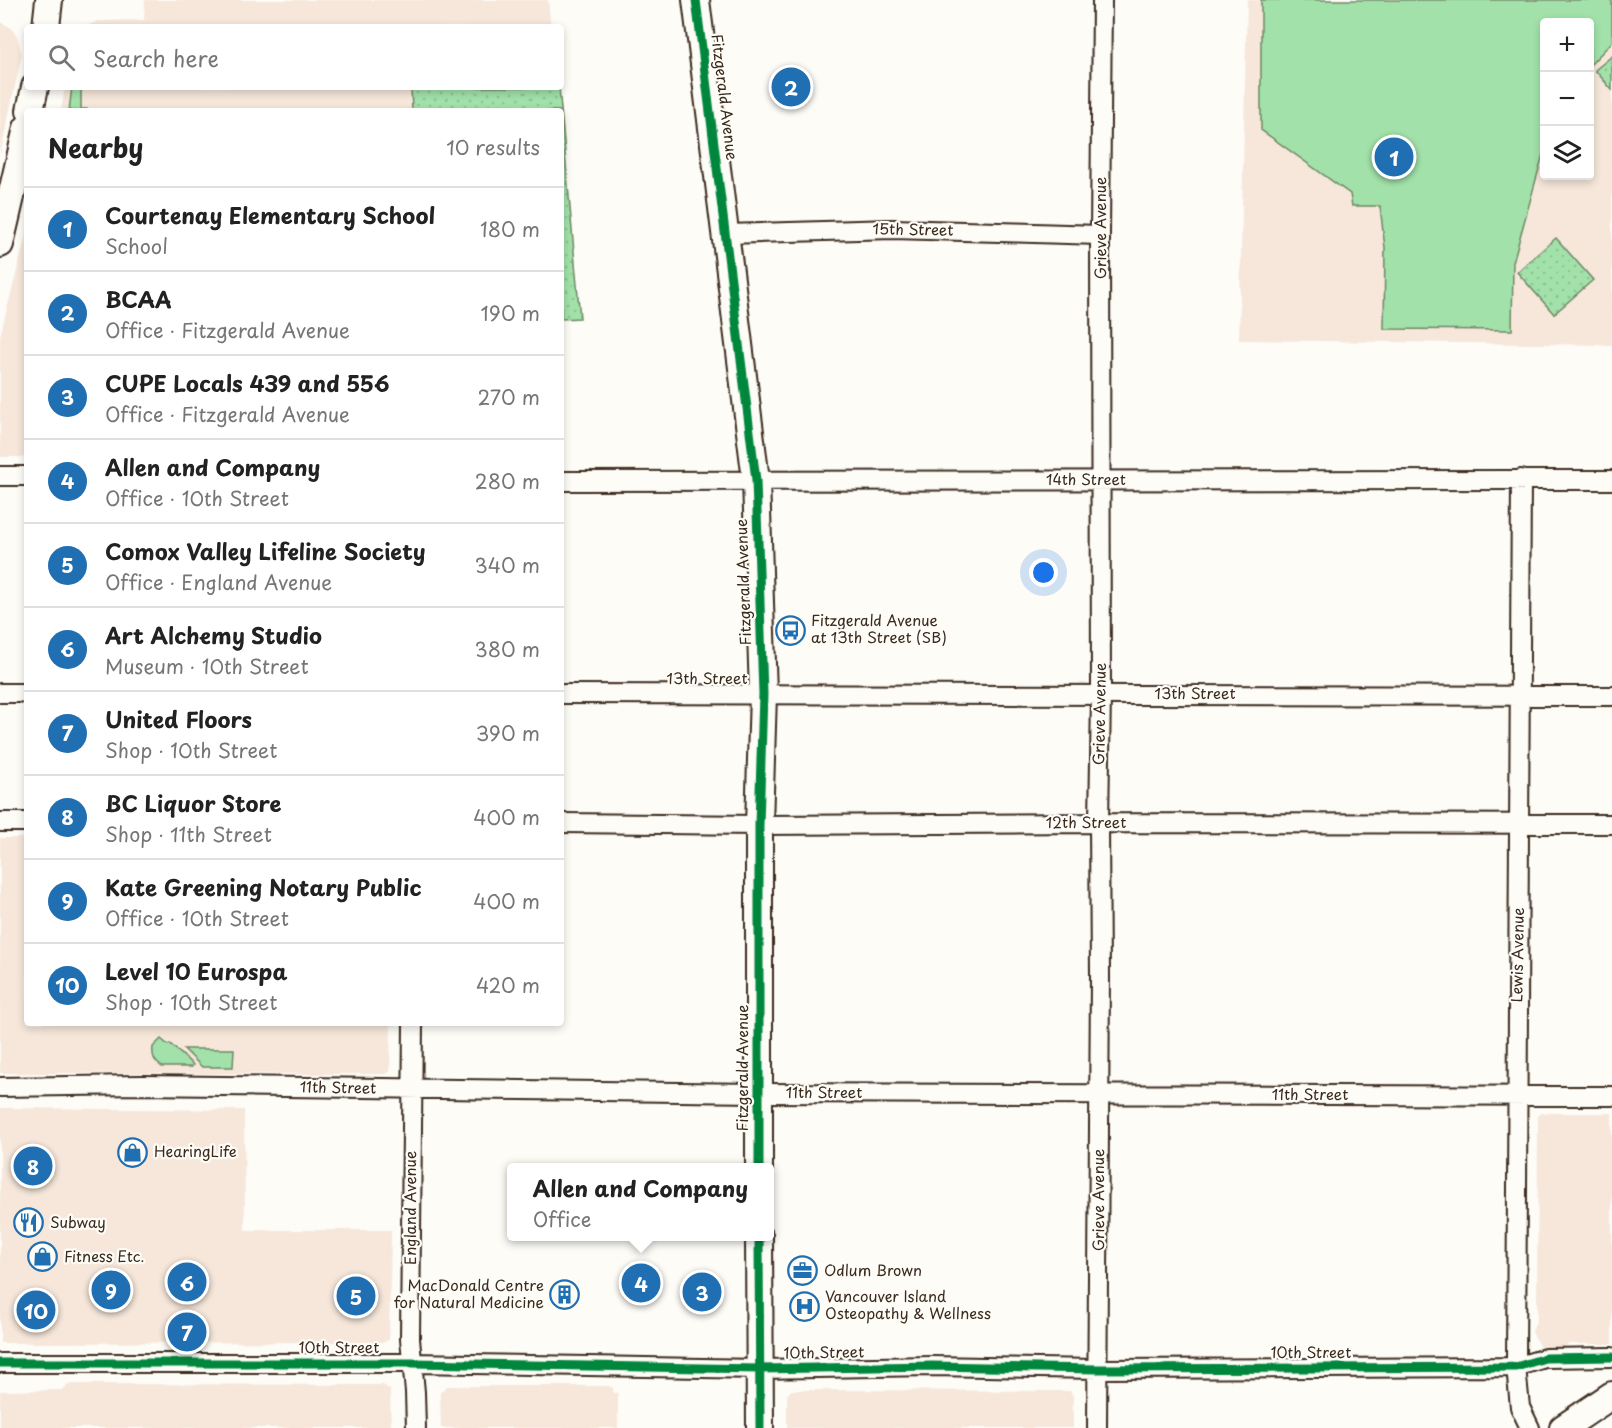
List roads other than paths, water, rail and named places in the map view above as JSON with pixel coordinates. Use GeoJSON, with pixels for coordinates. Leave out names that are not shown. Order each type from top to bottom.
{"type":"FeatureCollection","features":[{"type":"Feature","properties":{"kind":"street"},"geometry":{"type":"LineString","coordinates":[[45,24],[49,0]]}},
{"type":"Feature","properties":{"kind":"street","name":"Fitzgerald Avenue"},"geometry":{"type":"LineString","coordinates":[[696,0],[756,480],[763,694],[759,825],[759,1163]]}},
{"type":"Feature","properties":{"kind":"street","name":"Grieve Avenue"},"geometry":{"type":"LineString","coordinates":[[1097,1428],[1102,0]]}},
{"type":"Feature","properties":{"kind":"street"},"geometry":{"type":"LineString","coordinates":[[31,108],[34,90]]}},
{"type":"Feature","properties":{"kind":"street"},"geometry":{"type":"LineString","coordinates":[[0,244],[24,141]]}},
{"type":"Feature","properties":{"kind":"street","name":"15th Street"},"geometry":{"type":"LineString","coordinates":[[725,234],[893,229],[1100,235]]}},
{"type":"Feature","properties":{"kind":"street"},"geometry":{"type":"LineString","coordinates":[[0,476],[24,476]]}},
{"type":"Feature","properties":{"kind":"street","name":"Lewis Avenue"},"geometry":{"type":"LineString","coordinates":[[1521,479],[1516,1367],[1520,1407],[1530,1428]]}},
{"type":"Feature","properties":{"kind":"street","name":"14th Street"},"geometry":{"type":"LineString","coordinates":[[564,481],[1612,480]]}},
{"type":"Feature","properties":{"kind":"street"},"geometry":{"type":"LineString","coordinates":[[0,693],[24,693]]}},
{"type":"Feature","properties":{"kind":"street","name":"13th Street"},"geometry":{"type":"LineString","coordinates":[[564,694],[1519,694],[1612,696]]}},
{"type":"Feature","properties":{"kind":"street"},"geometry":{"type":"LineString","coordinates":[[0,822],[24,822]]}},
{"type":"Feature","properties":{"kind":"street","name":"12th Street"},"geometry":{"type":"LineString","coordinates":[[564,823],[1612,824]]}},
{"type":"Feature","properties":{"kind":"street","name":"England Avenue"},"geometry":{"type":"LineString","coordinates":[[413,1026],[410,1339],[416,1428]]}},
{"type":"Feature","properties":{"kind":"street","name":"11th Street"},"geometry":{"type":"LineString","coordinates":[[0,1087],[123,1085],[758,1093],[1612,1096]]}},
{"type":"Feature","properties":{"kind":"street"},"geometry":{"type":"LineString","coordinates":[[759,1241],[760,1428]]}},
{"type":"Feature","properties":{"kind":"street","name":"10th Street"},"geometry":{"type":"LineString","coordinates":[[0,1363],[412,1363],[760,1369],[932,1366],[1098,1369],[1516,1367],[1545,1358],[1612,1357]]}},
{"type":"Feature","properties":{"kind":"street"},"geometry":{"type":"LineString","coordinates":[[1563,1428],[1612,1395]]}},
{"type":"Feature","properties":{"kind":"place","name":"BCAA"},"geometry":{"type":"Point","coordinates":[791,87]}},
{"type":"Feature","properties":{"kind":"place","name":"Courtenay Elementary School"},"geometry":{"type":"Point","coordinates":[1394,157]}},
{"type":"Feature","properties":{"kind":"place","name":"Fitzgerald Avenue at 13th Street (SB)"},"geometry":{"type":"Point","coordinates":[790,630]}},
{"type":"Feature","properties":{"kind":"place","name":"HearingLife"},"geometry":{"type":"Point","coordinates":[133,1152]}},
{"type":"Feature","properties":{"kind":"place","name":"BC Liquor Store"},"geometry":{"type":"Point","coordinates":[33,1166]}},
{"type":"Feature","properties":{"kind":"place","name":"Subway"},"geometry":{"type":"Point","coordinates":[29,1223]}},
{"type":"Feature","properties":{"kind":"place","name":"Fitness Etc."},"geometry":{"type":"Point","coordinates":[43,1257]}},
{"type":"Feature","properties":{"kind":"place","name":"Odlum Brown"},"geometry":{"type":"Point","coordinates":[803,1271]}},
{"type":"Feature","properties":{"kind":"place","name":"Art Alchemy Studio"},"geometry":{"type":"Point","coordinates":[187,1282]}},
{"type":"Feature","properties":{"kind":"place","name":"Allen and Company"},"geometry":{"type":"Point","coordinates":[641,1283]}},
{"type":"Feature","properties":{"kind":"place","name":"Kate Greening Notary Public"},"geometry":{"type":"Point","coordinates":[111,1290]}},
{"type":"Feature","properties":{"kind":"place","name":"CUPE Locals 439 and 556"},"geometry":{"type":"Point","coordinates":[702,1292]}},
{"type":"Feature","properties":{"kind":"place","name":"MacDonald Centre for Natural Medicine"},"geometry":{"type":"Point","coordinates":[565,1295]}},
{"type":"Feature","properties":{"kind":"place","name":"Comox Valley Lifeline Society"},"geometry":{"type":"Point","coordinates":[356,1296]}},
{"type":"Feature","properties":{"kind":"place","name":"Vancouver Island Osteopathy & Wellness"},"geometry":{"type":"Point","coordinates":[804,1306]}},
{"type":"Feature","properties":{"kind":"place","name":"Level 10 Eurospa"},"geometry":{"type":"Point","coordinates":[36,1310]}},
{"type":"Feature","properties":{"kind":"place","name":"United Floors"},"geometry":{"type":"Point","coordinates":[187,1332]}}]}
